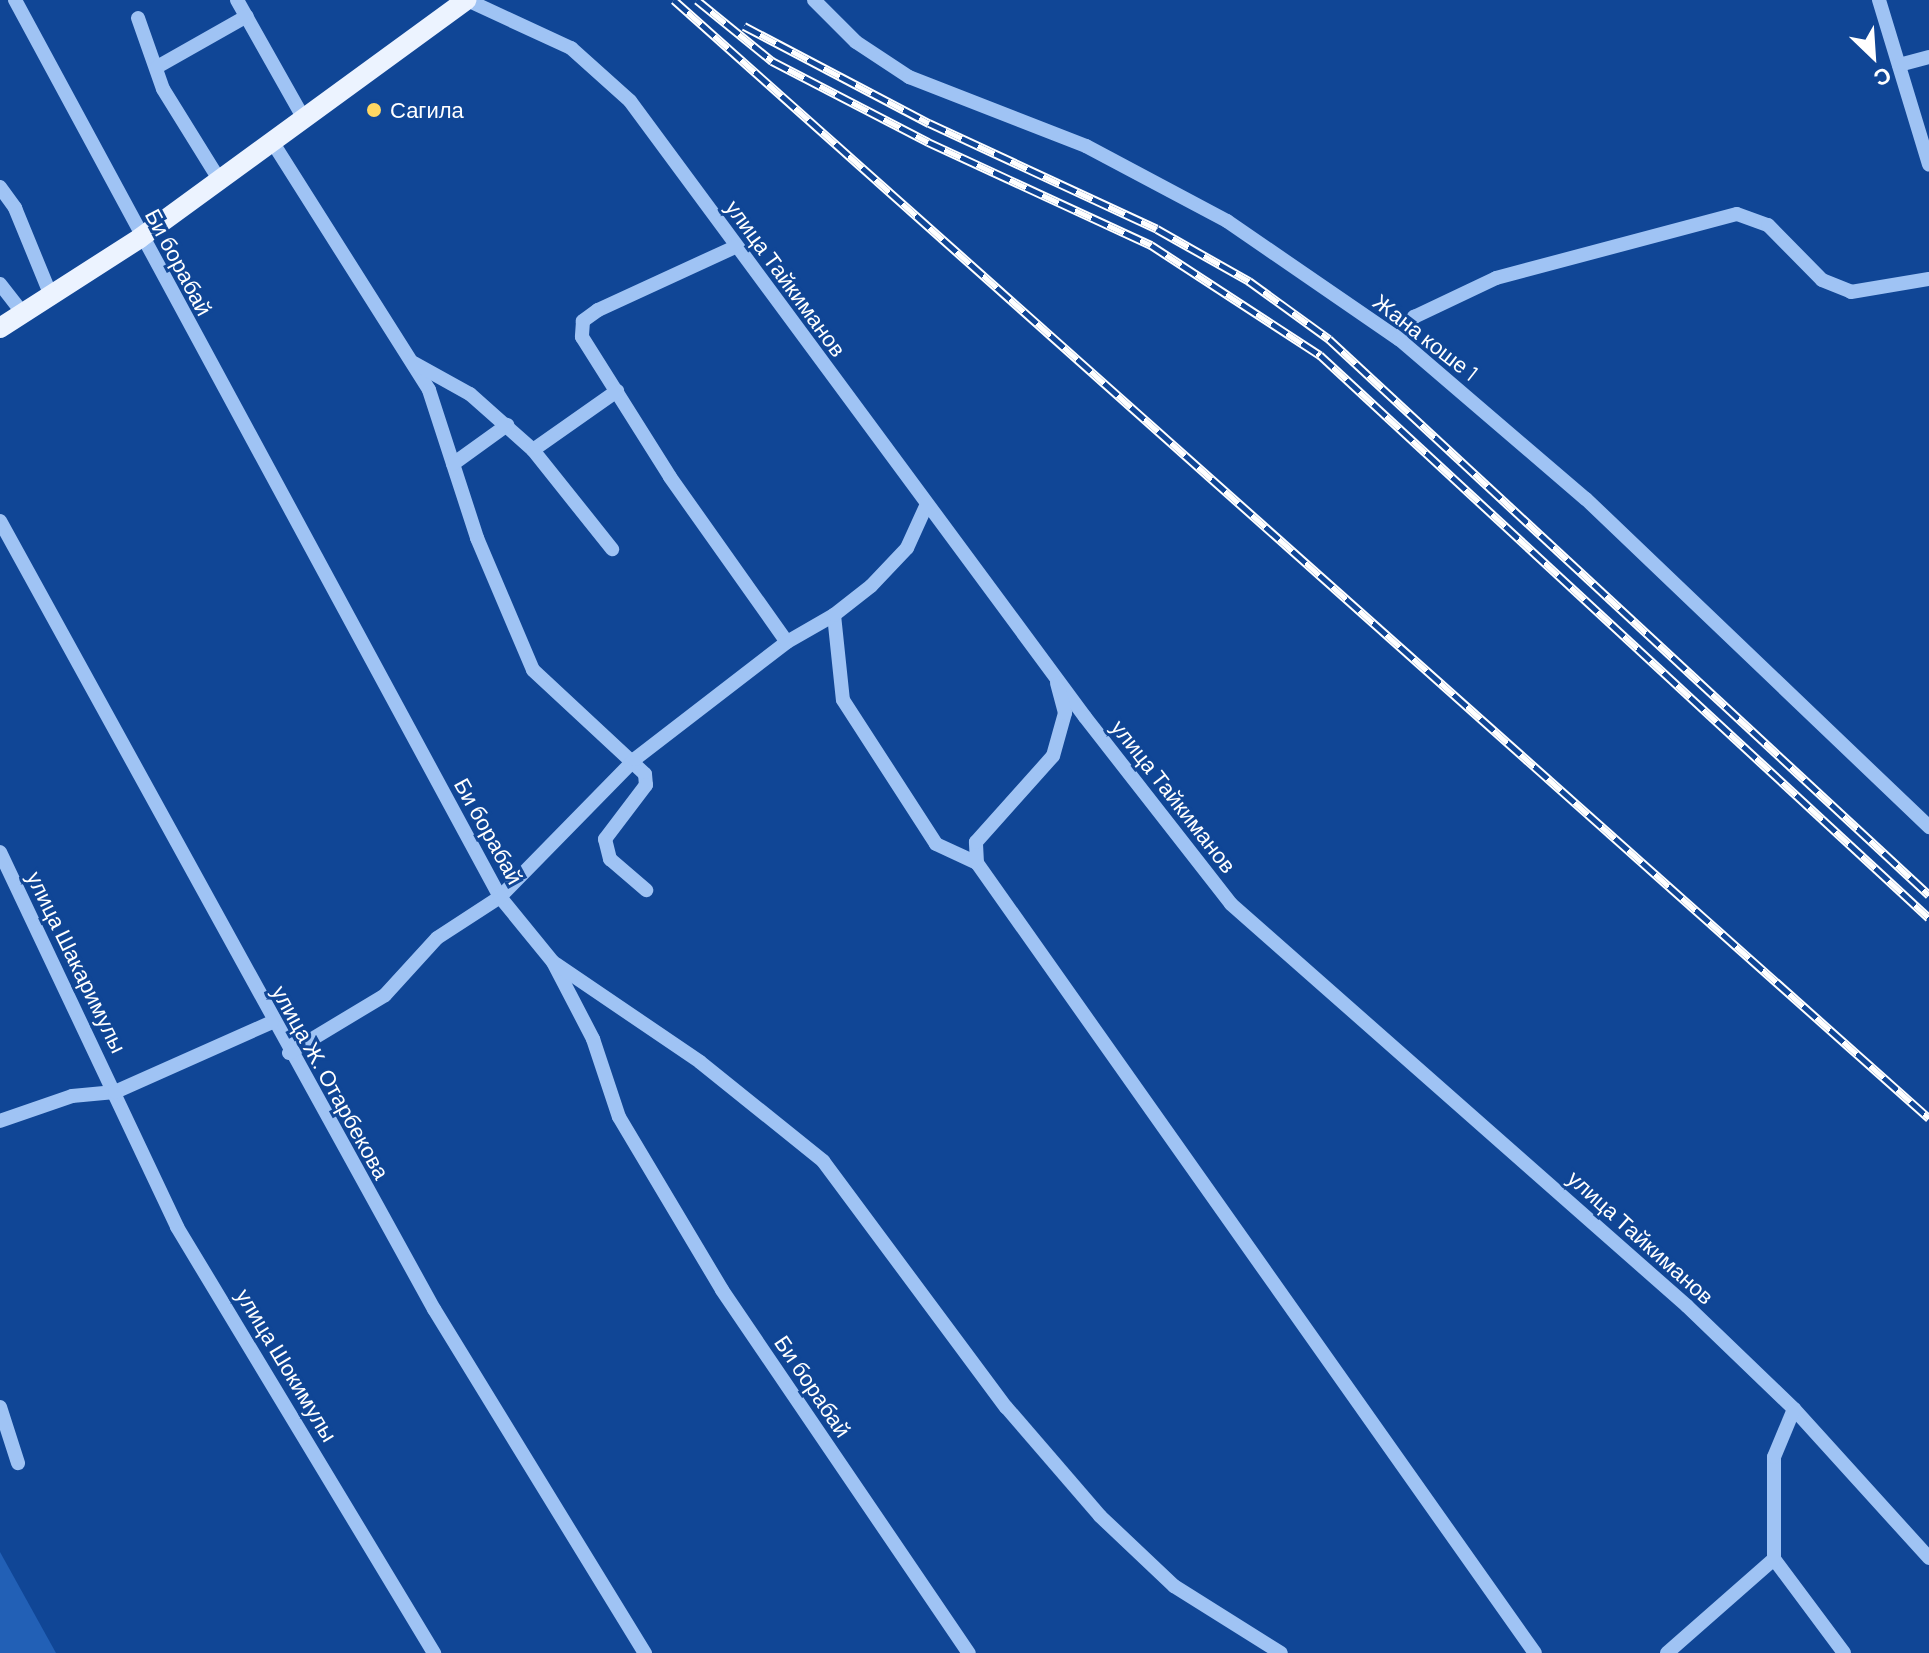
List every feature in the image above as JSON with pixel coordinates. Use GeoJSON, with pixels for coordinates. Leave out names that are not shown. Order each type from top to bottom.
{"type":"FeatureCollection","features":[{"type":"Feature","properties":{"kind":"main road"},"geometry":{"type":"LineString","coordinates":[[0,328],[52,298],[273,143],[439,9],[466,0]]}},
{"type":"Feature","properties":{"kind":"street","name":"Би борабай"},"geometry":{"type":"LineString","coordinates":[[15,0],[140,238],[500,897],[553,962],[593,1039],[619,1117],[642,1157],[739,1314],[969,1653]]}},
{"type":"Feature","properties":{"kind":"street"},"geometry":{"type":"LineString","coordinates":[[237,0],[304,119]]}},
{"type":"Feature","properties":{"kind":"street","name":"улица Тайкиманов"},"geometry":{"type":"LineString","coordinates":[[466,0],[571,48],[630,101],[927,504],[1231,904],[1687,1306],[1794,1409],[1929,1558]]}},
{"type":"Feature","properties":{"kind":"street","name":"Жана коше 1"},"geometry":{"type":"LineString","coordinates":[[814,0],[856,42],[909,77],[1086,146],[1227,221],[1399,339],[1586,499],[1929,827]]}},
{"type":"Feature","properties":{"kind":"street"},"geometry":{"type":"LineString","coordinates":[[1879,0],[1929,165]]}},
{"type":"Feature","properties":{"kind":"street"},"geometry":{"type":"LineString","coordinates":[[157,67],[247,16]]}},
{"type":"Feature","properties":{"kind":"street"},"geometry":{"type":"LineString","coordinates":[[138,18],[163,89],[220,181]]}},
{"type":"Feature","properties":{"kind":"street"},"geometry":{"type":"LineString","coordinates":[[1899,65],[1929,57]]}},
{"type":"Feature","properties":{"kind":"street"},"geometry":{"type":"LineString","coordinates":[[273,143],[429,390],[477,538],[533,670],[635,759],[646,785],[605,839],[610,859],[646,890]]}},
{"type":"Feature","properties":{"kind":"street"},"geometry":{"type":"LineString","coordinates":[[0,187],[15,208],[52,298]]}},
{"type":"Feature","properties":{"kind":"street"},"geometry":{"type":"LineString","coordinates":[[1399,339],[1414,317],[1496,278],[1737,214],[1768,225],[1822,280],[1851,292],[1929,279]]}},
{"type":"Feature","properties":{"kind":"street"},"geometry":{"type":"LineString","coordinates":[[735,247],[583,321],[582,337],[787,642]]}},
{"type":"Feature","properties":{"kind":"street"},"geometry":{"type":"LineString","coordinates":[[0,284],[24,315]]}},
{"type":"Feature","properties":{"kind":"street"},"geometry":{"type":"LineString","coordinates":[[411,362],[470,394],[507,425],[533,450],[612,549]]}},
{"type":"Feature","properties":{"kind":"street"},"geometry":{"type":"LineString","coordinates":[[533,450],[617,391]]}},
{"type":"Feature","properties":{"kind":"street"},"geometry":{"type":"LineString","coordinates":[[453,464],[507,425]]}},
{"type":"Feature","properties":{"kind":"street"},"geometry":{"type":"LineString","coordinates":[[289,1053],[385,995],[437,938],[500,897],[635,759],[787,642],[834,615],[907,548],[927,504]]}},
{"type":"Feature","properties":{"kind":"street","name":"улица Ж. Отарбекова"},"geometry":{"type":"LineString","coordinates":[[0,521],[289,1053],[482,1392],[645,1653]]}},
{"type":"Feature","properties":{"kind":"street"},"geometry":{"type":"LineString","coordinates":[[834,615],[843,700],[936,844],[977,863],[1535,1653]]}},
{"type":"Feature","properties":{"kind":"street"},"geometry":{"type":"LineString","coordinates":[[977,863],[976,842],[1053,756],[1065,713],[1055,671]]}},
{"type":"Feature","properties":{"kind":"street","name":"улица Шакаримулы"},"geometry":{"type":"LineString","coordinates":[[0,852],[115,1092]]}},
{"type":"Feature","properties":{"kind":"street"},"geometry":{"type":"LineString","coordinates":[[553,962],[700,1062],[823,1161],[1006,1407],[1100,1516],[1174,1586],[1281,1653]]}},
{"type":"Feature","properties":{"kind":"street"},"geometry":{"type":"LineString","coordinates":[[0,1121],[72,1096],[115,1092],[272,1022]]}},
{"type":"Feature","properties":{"kind":"street","name":"улица Шокимулы"},"geometry":{"type":"LineString","coordinates":[[115,1092],[177,1227],[434,1653]]}},
{"type":"Feature","properties":{"kind":"street"},"geometry":{"type":"LineString","coordinates":[[0,1407],[18,1463]]}},
{"type":"Feature","properties":{"kind":"street"},"geometry":{"type":"LineString","coordinates":[[1794,1409],[1774,1457],[1774,1559],[1844,1653]]}},
{"type":"Feature","properties":{"kind":"street"},"geometry":{"type":"LineString","coordinates":[[1667,1653],[1774,1559]]}},
{"type":"Feature","properties":{"kind":"shaded area"},"geometry":{"type":"Polygon","coordinates":[[[0,1552],[56,1653],[0,1653],[0,1552]]]}},
{"type":"Feature","properties":{"kind":"railway"},"geometry":{"type":"LineString","coordinates":[[674,0],[1929,1118]]}},
{"type":"Feature","properties":{"kind":"railway"},"geometry":{"type":"LineString","coordinates":[[697,0],[772,61],[928,142],[1151,245],[1320,355],[1929,918]]}},
{"type":"Feature","properties":{"kind":"railway"},"geometry":{"type":"LineString","coordinates":[[744,26],[929,123],[1157,229],[1249,281],[1329,339],[1929,895]]}},
{"type":"Feature","properties":{"kind":"place","name":"Сагила"},"geometry":{"type":"Point","coordinates":[374,110]}}]}
